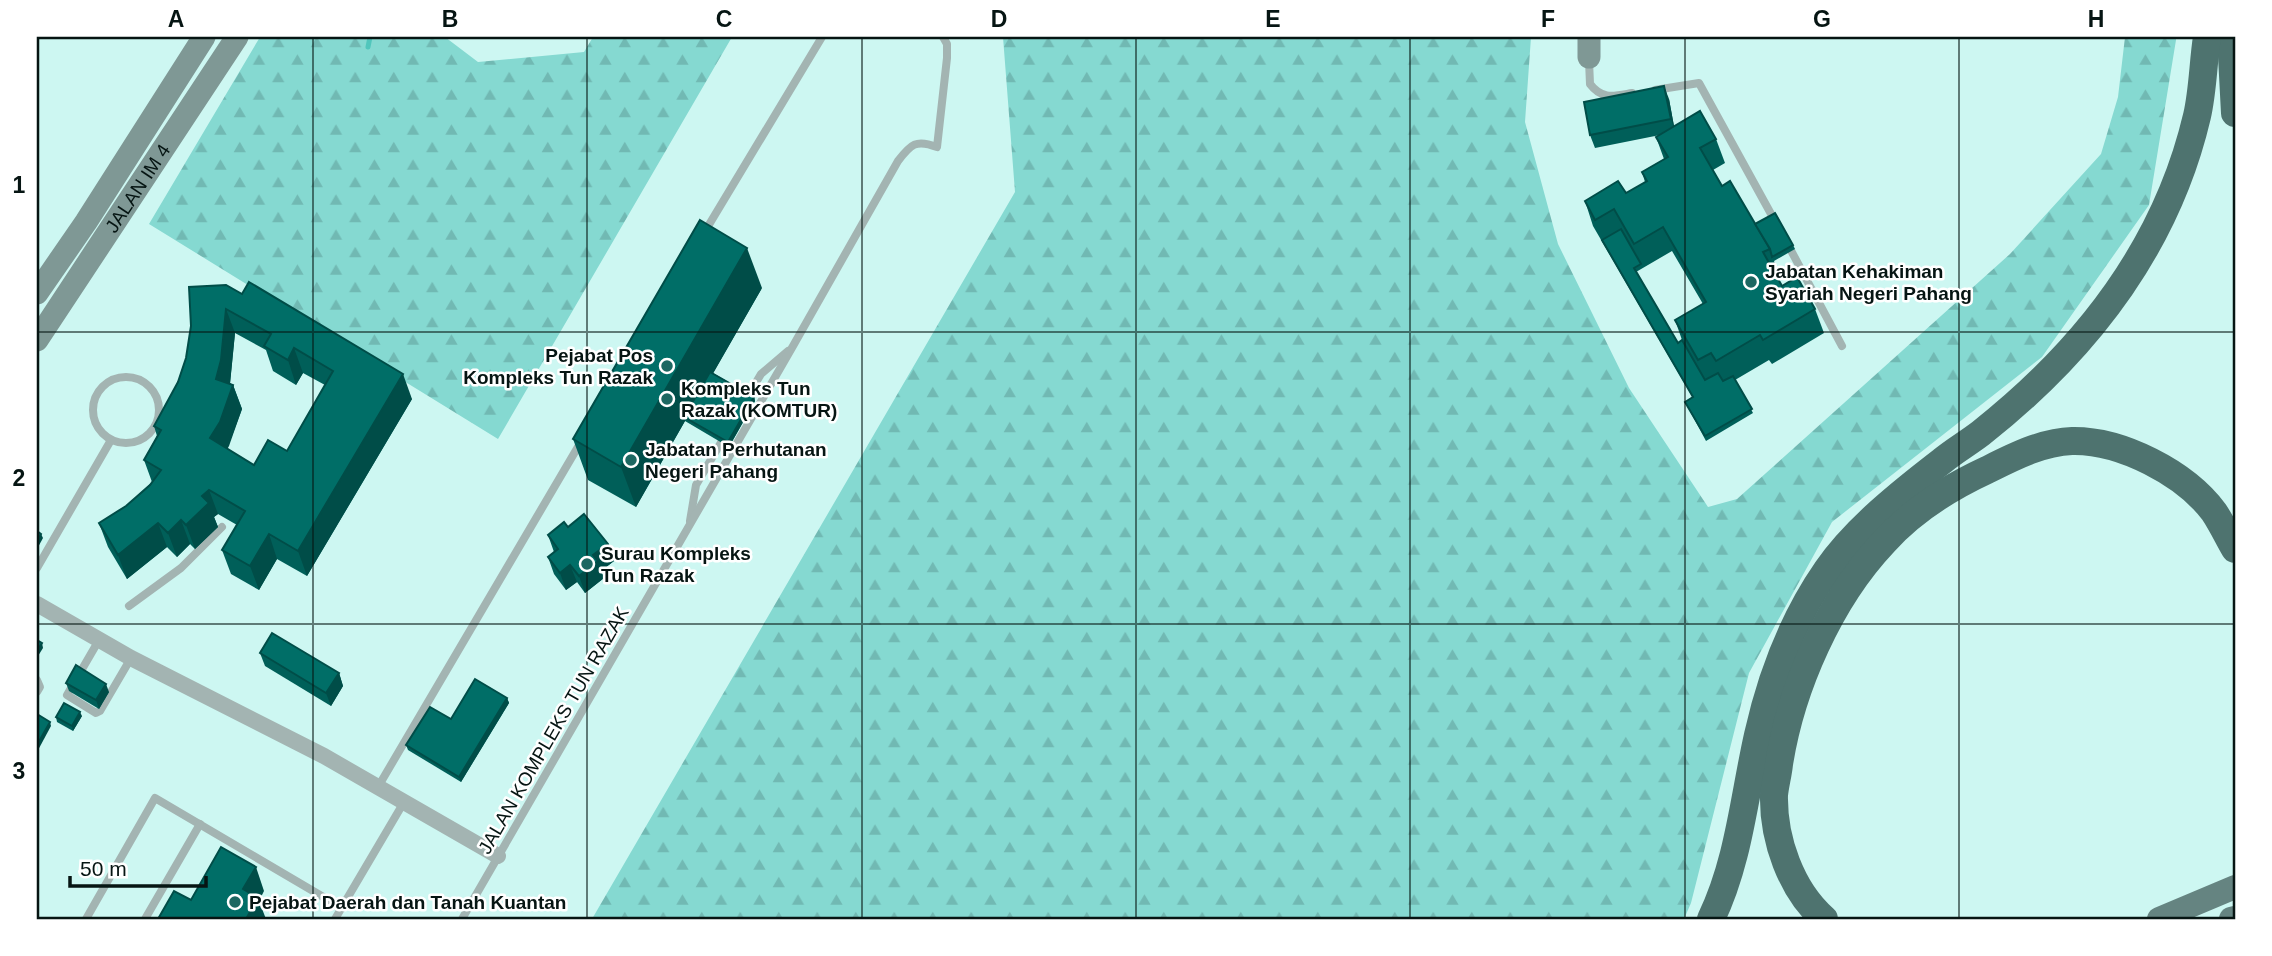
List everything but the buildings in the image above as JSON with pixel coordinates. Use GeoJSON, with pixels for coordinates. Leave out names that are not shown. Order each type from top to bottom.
{"type":"FeatureCollection","features":[{"type":"Feature","properties":{"kind":"highway"},"geometry":{"type":"LineString","coordinates":[[1711,919],[1737,844],[1758,734],[1773,678],[1799,617],[1827,568],[1864,527],[1943,460],[1981,434],[2036,385],[2073,350],[2121,289],[2150,242],[2183,163],[2197,114],[2207,37]]}},
{"type":"Feature","properties":{"kind":"highway"},"geometry":{"type":"LineString","coordinates":[[2231,37],[2235,113]]}},
{"type":"Feature","properties":{"kind":"highway"},"geometry":{"type":"LineString","coordinates":[[1824,919],[1811,908],[1792,877],[1780,838],[1774,795],[1784,733],[1805,665],[1832,616],[1868,560],[1921,508],[1966,480],[2015,456],[2048,445],[2072,441],[2115,447],[2154,463],[2186,484],[2213,512],[2235,549]]}},
{"type":"Feature","properties":{"kind":"main road"},"geometry":{"type":"LineString","coordinates":[[2159,919],[2228,890]]}},
{"type":"Feature","properties":{"kind":"street","name":"JALAN IM 4"},"geometry":{"type":"LineString","coordinates":[[37,293],[86,222],[204,37]]}},
{"type":"Feature","properties":{"kind":"street","name":"JALAN IM 4"},"geometry":{"type":"LineString","coordinates":[[37,340],[237,37]]}},
{"type":"Feature","properties":{"kind":"street"},"geometry":{"type":"LineString","coordinates":[[86,222],[107,235]]}},
{"type":"Feature","properties":{"kind":"street"},"geometry":{"type":"LineString","coordinates":[[37,604],[131,658],[324,756],[498,856]]}},
{"type":"Feature","properties":{"kind":"lane"},"geometry":{"type":"LineString","coordinates":[[698,244],[822,37]]}},
{"type":"Feature","properties":{"kind":"lane","name":"JALAN KOMPLEKS TUN RAZAK"},"geometry":{"type":"LineString","coordinates":[[462,919],[898,160],[909,146],[924,142],[937,147],[947,58],[947,44],[943,37]]}},
{"type":"Feature","properties":{"kind":"lane"},"geometry":{"type":"LineString","coordinates":[[1589,47],[1590,84],[1601,95],[1609,97],[1699,83],[1778,227]]}},
{"type":"Feature","properties":{"kind":"lane"},"geometry":{"type":"LineString","coordinates":[[1783,237],[1842,346]]}},
{"type":"Feature","properties":{"kind":"lane"},"geometry":{"type":"LineString","coordinates":[[742,407],[761,374],[793,346]]}},
{"type":"Feature","properties":{"kind":"lane"},"geometry":{"type":"LineString","coordinates":[[129,377],[146,384],[153,391],[159,408],[155,426],[141,440],[133,443],[111,440],[99,430],[95,421],[94,403],[97,394],[103,387],[120,378],[129,377]]}},
{"type":"Feature","properties":{"kind":"lane"},"geometry":{"type":"LineString","coordinates":[[689,527],[696,485],[729,429]]}},
{"type":"Feature","properties":{"kind":"lane"},"geometry":{"type":"LineString","coordinates":[[378,788],[586,433]]}},
{"type":"Feature","properties":{"kind":"lane"},"geometry":{"type":"LineString","coordinates":[[37,568],[111,440]]}},
{"type":"Feature","properties":{"kind":"lane"},"geometry":{"type":"LineString","coordinates":[[129,606],[181,568],[222,527]]}},
{"type":"Feature","properties":{"kind":"lane"},"geometry":{"type":"LineString","coordinates":[[99,640],[67,695],[96,713],[100,711],[131,658]]}},
{"type":"Feature","properties":{"kind":"lane"},"geometry":{"type":"LineString","coordinates":[[37,680],[40,687],[37,692]]}},
{"type":"Feature","properties":{"kind":"lane"},"geometry":{"type":"LineString","coordinates":[[86,919],[155,798],[342,908]]}},
{"type":"Feature","properties":{"kind":"lane"},"geometry":{"type":"LineString","coordinates":[[335,919],[404,802]]}},
{"type":"Feature","properties":{"kind":"lane"},"geometry":{"type":"LineString","coordinates":[[145,919],[200,824]]}},
{"type":"Feature","properties":{"kind":"green space"},"geometry":{"type":"Polygon","coordinates":[[[260,37],[445,37],[478,62],[584,52],[593,37],[732,37],[498,439],[149,224],[260,37]]]}},
{"type":"Feature","properties":{"kind":"green space"},"geometry":{"type":"Polygon","coordinates":[[[1003,37],[1531,37],[1525,122],[1558,244],[1629,388],[1708,507],[1737,499],[2010,254],[2101,154],[2118,97],[2125,37],[2176,37],[2176,40],[2149,205],[2042,357],[1832,522],[1749,673],[1691,903],[1684,919],[592,919],[1015,192],[1003,37]]]}},
{"type":"Feature","properties":{"kind":"waterway"},"geometry":{"type":"LineString","coordinates":[[368,47],[370,37]]}},
{"type":"Feature","properties":{"kind":"place","name":"Jabatan Kehakiman Syariah Negeri Pahang"},"geometry":{"type":"Point","coordinates":[1751,282]}},
{"type":"Feature","properties":{"kind":"place","name":"Pejabat Pos Kompleks Tun Razak"},"geometry":{"type":"Point","coordinates":[667,366]}},
{"type":"Feature","properties":{"kind":"place","name":"Kompleks Tun Razak (KOMTUR)"},"geometry":{"type":"Point","coordinates":[667,399]}},
{"type":"Feature","properties":{"kind":"place","name":"Jabatan Perhutanan Negeri Pahang"},"geometry":{"type":"Point","coordinates":[631,460]}},
{"type":"Feature","properties":{"kind":"place","name":"Surau Kompleks Tun Razak"},"geometry":{"type":"Point","coordinates":[587,564]}},
{"type":"Feature","properties":{"kind":"place","name":"Pejabat Daerah dan Tanah Kuantan"},"geometry":{"type":"Point","coordinates":[235,902]}}]}
